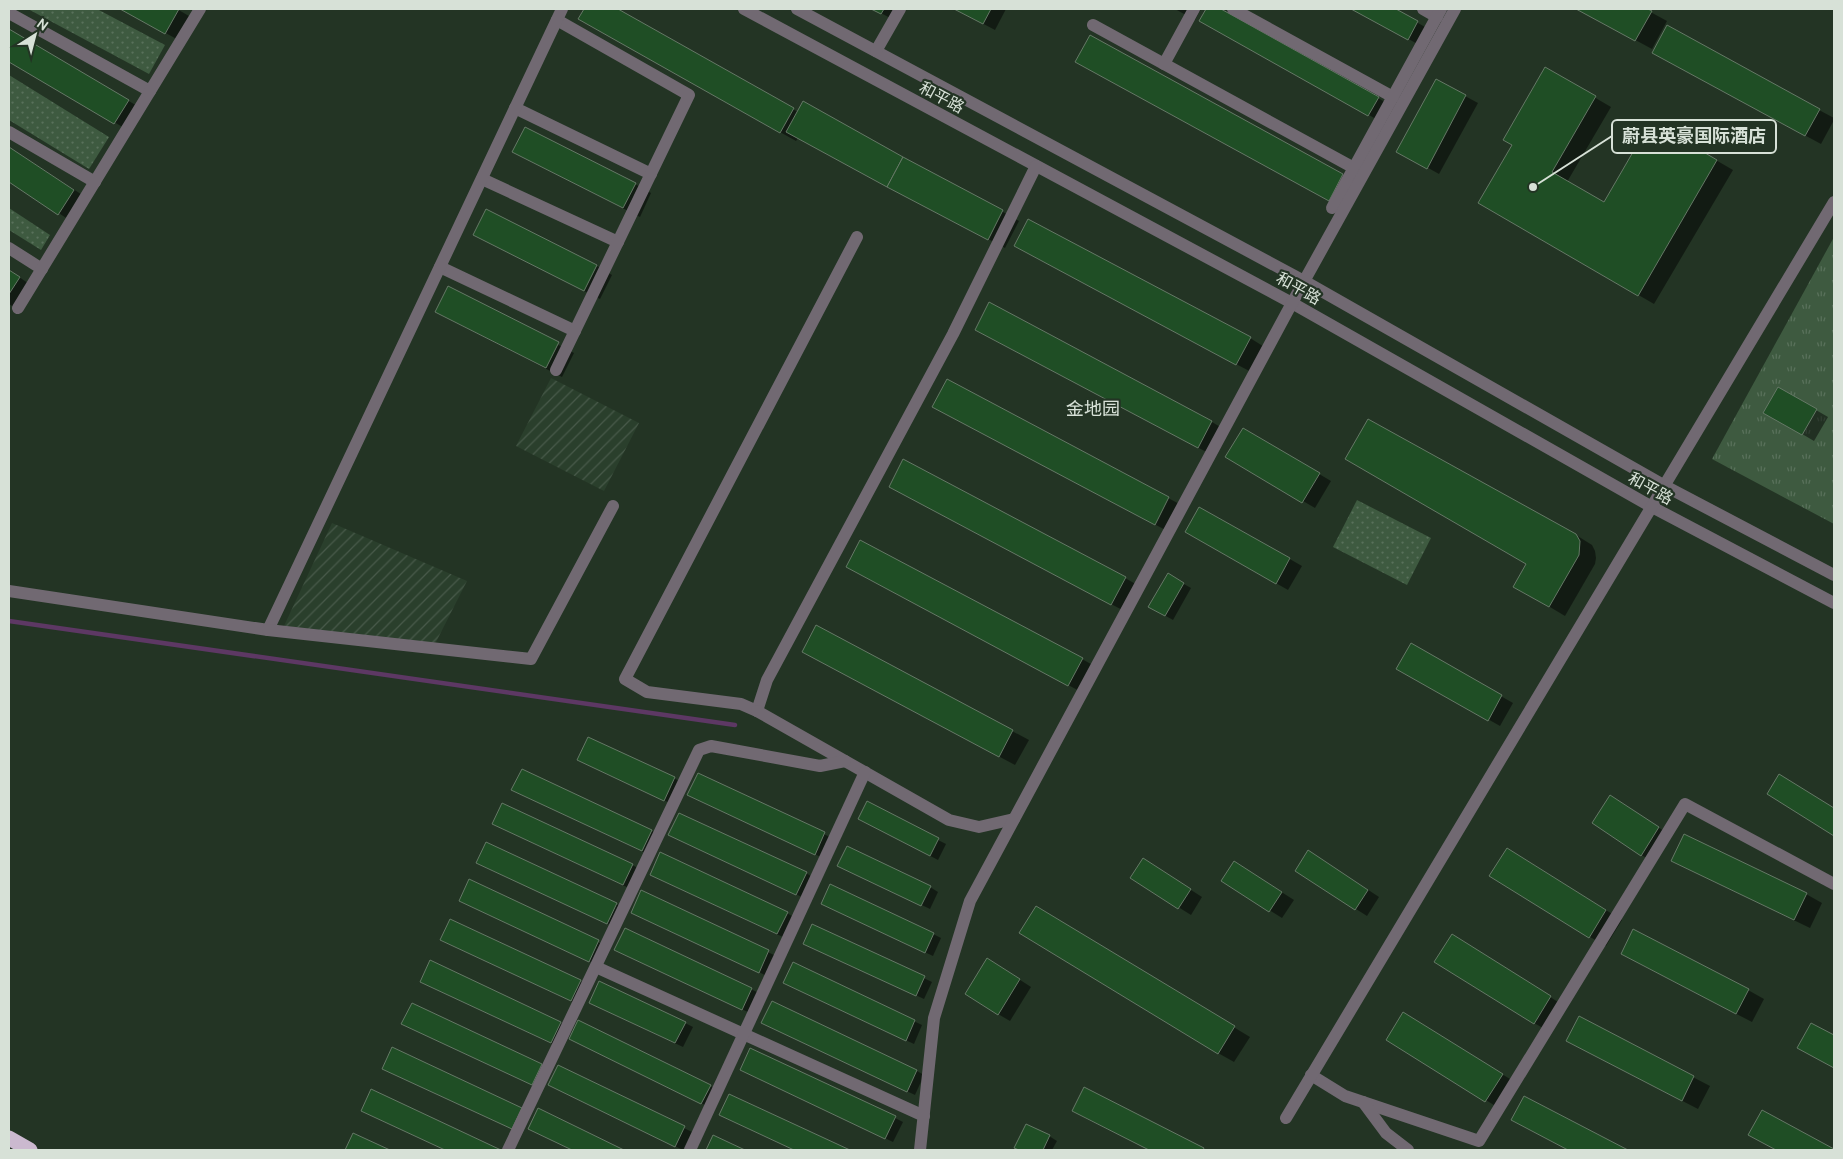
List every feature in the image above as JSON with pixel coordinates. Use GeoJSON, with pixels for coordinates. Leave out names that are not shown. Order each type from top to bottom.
{"type":"FeatureCollection","features":[{"type":"Feature","properties":{"kind":"highway"},"geometry":{"type":"LineString","coordinates":[[9,1138],[30,1150]]}},
{"type":"Feature","properties":{"kind":"street"},"geometry":{"type":"LineString","coordinates":[[18,308],[200,9]]}},
{"type":"Feature","properties":{"kind":"street","name":"和平路"},"geometry":{"type":"LineString","coordinates":[[744,9],[1292,303],[1652,507],[1834,603]]}},
{"type":"Feature","properties":{"kind":"street","name":"和平路"},"geometry":{"type":"LineString","coordinates":[[797,9],[1304,281],[1664,486],[1834,574]]}},
{"type":"Feature","properties":{"kind":"street"},"geometry":{"type":"LineString","coordinates":[[876,51],[900,9]]}},
{"type":"Feature","properties":{"kind":"street"},"geometry":{"type":"LineString","coordinates":[[1164,64],[1194,9]]}},
{"type":"Feature","properties":{"kind":"street"},"geometry":{"type":"LineString","coordinates":[[1233,9],[1393,97]]}},
{"type":"Feature","properties":{"kind":"street"},"geometry":{"type":"LineString","coordinates":[[1332,208],[1439,13],[1423,9]]}},
{"type":"Feature","properties":{"kind":"street"},"geometry":{"type":"LineString","coordinates":[[920,1150],[934,1018],[970,901],[1292,303],[1455,9]]}},
{"type":"Feature","properties":{"kind":"street"},"geometry":{"type":"LineString","coordinates":[[9,13],[150,91]]}},
{"type":"Feature","properties":{"kind":"street"},"geometry":{"type":"LineString","coordinates":[[268,630],[560,14],[689,95],[556,370]]}},
{"type":"Feature","properties":{"kind":"street"},"geometry":{"type":"LineString","coordinates":[[1092,25],[1354,168]]}},
{"type":"Feature","properties":{"kind":"street"},"geometry":{"type":"LineString","coordinates":[[515,108],[651,174]]}},
{"type":"Feature","properties":{"kind":"street"},"geometry":{"type":"LineString","coordinates":[[9,132],[95,182]]}},
{"type":"Feature","properties":{"kind":"street"},"geometry":{"type":"LineString","coordinates":[[757,711],[767,680],[953,334],[1036,166]]}},
{"type":"Feature","properties":{"kind":"street"},"geometry":{"type":"LineString","coordinates":[[482,179],[618,242]]}},
{"type":"Feature","properties":{"kind":"street"},"geometry":{"type":"LineString","coordinates":[[1286,1118],[1834,202]]}},
{"type":"Feature","properties":{"kind":"street"},"geometry":{"type":"LineString","coordinates":[[857,238],[625,679],[646,692],[741,704],[757,711],[949,820],[979,828],[1014,819]]}},
{"type":"Feature","properties":{"kind":"street"},"geometry":{"type":"LineString","coordinates":[[9,248],[42,269]]}},
{"type":"Feature","properties":{"kind":"street"},"geometry":{"type":"LineString","coordinates":[[440,267],[576,331]]}},
{"type":"Feature","properties":{"kind":"street"},"geometry":{"type":"LineString","coordinates":[[9,591],[268,630],[530,659],[614,506]]}},
{"type":"Feature","properties":{"kind":"street"},"geometry":{"type":"LineString","coordinates":[[508,1150],[699,750],[711,746],[820,766],[845,761]]}},
{"type":"Feature","properties":{"kind":"street"},"geometry":{"type":"LineString","coordinates":[[690,1150],[865,772]]}},
{"type":"Feature","properties":{"kind":"street"},"geometry":{"type":"LineString","coordinates":[[1311,1076],[1345,1096],[1478,1142],[1685,804],[1834,884]]}},
{"type":"Feature","properties":{"kind":"street"},"geometry":{"type":"LineString","coordinates":[[596,967],[924,1116]]}},
{"type":"Feature","properties":{"kind":"street"},"geometry":{"type":"LineString","coordinates":[[1363,1102],[1386,1133],[1408,1150]]}},
{"type":"Feature","properties":{"kind":"shaded area"},"geometry":{"type":"Polygon","coordinates":[[[551,378],[639,423],[604,491],[516,446],[551,378]]]}},
{"type":"Feature","properties":{"kind":"shaded area"},"geometry":{"type":"Polygon","coordinates":[[[332,523],[467,581],[435,644],[284,626],[332,523]]]}},
{"type":"Feature","properties":{"kind":"green space"},"geometry":{"type":"Polygon","coordinates":[[[28,9],[97,9],[165,45],[149,74],[28,9]]]}},
{"type":"Feature","properties":{"kind":"green space"},"geometry":{"type":"Polygon","coordinates":[[[9,75],[109,137],[89,169],[9,120],[9,75]]]}},
{"type":"Feature","properties":{"kind":"green space"},"geometry":{"type":"Polygon","coordinates":[[[9,208],[50,235],[41,250],[9,230],[9,208]]]}},
{"type":"Feature","properties":{"kind":"green space"},"geometry":{"type":"Polygon","coordinates":[[[1834,237],[1834,524],[1712,459],[1834,237]]]}},
{"type":"Feature","properties":{"kind":"green space"},"geometry":{"type":"Polygon","coordinates":[[[1357,500],[1431,538],[1407,585],[1333,547],[1357,500]]]}},
{"type":"Feature","properties":{"kind":"building"},"geometry":{"type":"Polygon","coordinates":[[[120,9],[179,9],[165,34],[120,9]]]}},
{"type":"Feature","properties":{"kind":"building"},"geometry":{"type":"Polygon","coordinates":[[[584,9],[618,9],[794,108],[780,133],[578,19],[584,9]]]}},
{"type":"Feature","properties":{"kind":"building"},"geometry":{"type":"Polygon","coordinates":[[[871,9],[884,9],[881,14],[871,9]]]}},
{"type":"Feature","properties":{"kind":"building"},"geometry":{"type":"Polygon","coordinates":[[[954,9],[991,9],[983,24],[954,9]]]}},
{"type":"Feature","properties":{"kind":"building"},"geometry":{"type":"Polygon","coordinates":[[[1206,9],[1221,9],[1379,97],[1368,116],[1199,21],[1206,9]]]}},
{"type":"Feature","properties":{"kind":"building"},"geometry":{"type":"Polygon","coordinates":[[[1351,9],[1396,9],[1418,21],[1408,40],[1351,9]]]}},
{"type":"Feature","properties":{"kind":"building"},"geometry":{"type":"Polygon","coordinates":[[[1576,9],[1648,9],[1652,11],[1635,41],[1576,9]]]}},
{"type":"Feature","properties":{"kind":"building"},"geometry":{"type":"Polygon","coordinates":[[[1667,25],[1820,109],[1805,136],[1652,53],[1667,25]]]}},
{"type":"Feature","properties":{"kind":"building"},"geometry":{"type":"Polygon","coordinates":[[[9,29],[129,100],[114,124],[9,62],[9,29]]]}},
{"type":"Feature","properties":{"kind":"building"},"geometry":{"type":"Polygon","coordinates":[[[1090,35],[1343,174],[1329,201],[1075,62],[1090,35]]]}},
{"type":"Feature","properties":{"kind":"building"},"geometry":{"type":"Polygon","coordinates":[[[1545,67],[1596,96],[1552,172],[1604,202],[1651,121],[1717,160],[1638,296],[1478,203],[1512,145],[1503,140],[1545,67]]]}},
{"type":"Feature","properties":{"kind":"building"},"geometry":{"type":"Polygon","coordinates":[[[1436,79],[1466,95],[1427,169],[1396,152],[1436,79]]]}},
{"type":"Feature","properties":{"kind":"building"},"geometry":{"type":"Polygon","coordinates":[[[803,101],[903,157],[887,187],[786,132],[803,101]]]}},
{"type":"Feature","properties":{"kind":"building"},"geometry":{"type":"Polygon","coordinates":[[[525,127],[636,183],[623,208],[512,152],[525,127]]]}},
{"type":"Feature","properties":{"kind":"building"},"geometry":{"type":"Polygon","coordinates":[[[9,147],[74,190],[58,215],[9,182],[9,147]]]}},
{"type":"Feature","properties":{"kind":"building"},"geometry":{"type":"Polygon","coordinates":[[[903,157],[1003,210],[988,240],[887,187],[903,157]]]}},
{"type":"Feature","properties":{"kind":"building"},"geometry":{"type":"Polygon","coordinates":[[[486,209],[597,265],[584,291],[473,235],[486,209]]]}},
{"type":"Feature","properties":{"kind":"building"},"geometry":{"type":"Polygon","coordinates":[[[1028,219],[1251,337],[1236,365],[1014,246],[1028,219]]]}},
{"type":"Feature","properties":{"kind":"building"},"geometry":{"type":"Polygon","coordinates":[[[9,270],[20,277],[9,294],[9,270]]]}},
{"type":"Feature","properties":{"kind":"building"},"geometry":{"type":"Polygon","coordinates":[[[448,286],[559,342],[546,368],[435,312],[448,286]]]}},
{"type":"Feature","properties":{"kind":"building"},"geometry":{"type":"Polygon","coordinates":[[[989,302],[1212,421],[1198,448],[975,330],[989,302]]]}},
{"type":"Feature","properties":{"kind":"building"},"geometry":{"type":"Polygon","coordinates":[[[947,379],[1169,497],[1155,525],[932,407],[947,379]]]}},
{"type":"Feature","properties":{"kind":"building"},"geometry":{"type":"Polygon","coordinates":[[[1778,387],[1817,409],[1802,435],[1763,413],[1778,387]]]}},
{"type":"Feature","properties":{"kind":"building"},"geometry":{"type":"Polygon","coordinates":[[[1368,419],[1576,534],[1580,541],[1579,555],[1549,607],[1513,587],[1526,564],[1345,459],[1368,419]]]}},
{"type":"Feature","properties":{"kind":"building"},"geometry":{"type":"Polygon","coordinates":[[[1243,428],[1320,473],[1302,503],[1225,457],[1243,428]]]}},
{"type":"Feature","properties":{"kind":"building"},"geometry":{"type":"Polygon","coordinates":[[[903,459],[1126,577],[1111,605],[889,487],[903,459]]]}},
{"type":"Feature","properties":{"kind":"building"},"geometry":{"type":"Polygon","coordinates":[[[1199,507],[1290,558],[1276,584],[1185,532],[1199,507]]]}},
{"type":"Feature","properties":{"kind":"building"},"geometry":{"type":"Polygon","coordinates":[[[860,540],[1083,658],[1068,686],[846,567],[860,540]]]}},
{"type":"Feature","properties":{"kind":"building"},"geometry":{"type":"Polygon","coordinates":[[[1168,573],[1184,583],[1165,616],[1148,607],[1168,573]]]}},
{"type":"Feature","properties":{"kind":"building"},"geometry":{"type":"Polygon","coordinates":[[[816,625],[1013,730],[999,757],[802,652],[816,625]]]}},
{"type":"Feature","properties":{"kind":"building"},"geometry":{"type":"Polygon","coordinates":[[[1411,643],[1502,695],[1488,721],[1396,669],[1411,643]]]}},
{"type":"Feature","properties":{"kind":"building"},"geometry":{"type":"Polygon","coordinates":[[[588,737],[675,777],[664,801],[577,760],[588,737]]]}},
{"type":"Feature","properties":{"kind":"building"},"geometry":{"type":"Polygon","coordinates":[[[522,769],[652,830],[642,851],[511,790],[522,769]]]}},
{"type":"Feature","properties":{"kind":"building"},"geometry":{"type":"Polygon","coordinates":[[[698,773],[825,832],[815,855],[687,795],[698,773]]]}},
{"type":"Feature","properties":{"kind":"building"},"geometry":{"type":"Polygon","coordinates":[[[1779,774],[1834,808],[1834,836],[1767,794],[1779,774]]]}},
{"type":"Feature","properties":{"kind":"building"},"geometry":{"type":"Polygon","coordinates":[[[1610,795],[1659,827],[1641,856],[1592,823],[1610,795]]]}},
{"type":"Feature","properties":{"kind":"building"},"geometry":{"type":"Polygon","coordinates":[[[867,801],[939,838],[930,856],[858,819],[867,801]]]}},
{"type":"Feature","properties":{"kind":"building"},"geometry":{"type":"Polygon","coordinates":[[[502,803],[633,864],[623,885],[492,824],[502,803]]]}},
{"type":"Feature","properties":{"kind":"building"},"geometry":{"type":"Polygon","coordinates":[[[679,813],[807,872],[796,895],[668,835],[679,813]]]}},
{"type":"Feature","properties":{"kind":"building"},"geometry":{"type":"Polygon","coordinates":[[[1684,834],[1807,893],[1794,920],[1671,861],[1684,834]]]}},
{"type":"Feature","properties":{"kind":"building"},"geometry":{"type":"Polygon","coordinates":[[[486,842],[617,903],[607,924],[476,863],[486,842]]]}},
{"type":"Feature","properties":{"kind":"building"},"geometry":{"type":"Polygon","coordinates":[[[847,846],[931,886],[921,906],[837,866],[847,846]]]}},
{"type":"Feature","properties":{"kind":"building"},"geometry":{"type":"Polygon","coordinates":[[[1507,848],[1606,910],[1589,938],[1489,876],[1507,848]]]}},
{"type":"Feature","properties":{"kind":"building"},"geometry":{"type":"Polygon","coordinates":[[[1308,850],[1368,890],[1355,910],[1295,871],[1308,850]]]}},
{"type":"Feature","properties":{"kind":"building"},"geometry":{"type":"Polygon","coordinates":[[[660,852],[788,912],[777,934],[650,875],[660,852]]]}},
{"type":"Feature","properties":{"kind":"building"},"geometry":{"type":"Polygon","coordinates":[[[1143,858],[1191,889],[1178,909],[1130,878],[1143,858]]]}},
{"type":"Feature","properties":{"kind":"building"},"geometry":{"type":"Polygon","coordinates":[[[1234,861],[1282,892],[1269,912],[1221,881],[1234,861]]]}},
{"type":"Feature","properties":{"kind":"building"},"geometry":{"type":"Polygon","coordinates":[[[469,879],[599,940],[589,962],[459,901],[469,879]]]}},
{"type":"Feature","properties":{"kind":"building"},"geometry":{"type":"Polygon","coordinates":[[[830,884],[934,933],[925,953],[821,904],[830,884]]]}},
{"type":"Feature","properties":{"kind":"building"},"geometry":{"type":"Polygon","coordinates":[[[641,890],[769,950],[759,973],[631,913],[641,890]]]}},
{"type":"Feature","properties":{"kind":"building"},"geometry":{"type":"Polygon","coordinates":[[[1036,906],[1235,1026],[1218,1054],[1019,933],[1036,906]]]}},
{"type":"Feature","properties":{"kind":"building"},"geometry":{"type":"Polygon","coordinates":[[[450,919],[581,980],[571,1001],[440,940],[450,919]]]}},
{"type":"Feature","properties":{"kind":"building"},"geometry":{"type":"Polygon","coordinates":[[[812,924],[925,976],[916,996],[803,944],[812,924]]]}},
{"type":"Feature","properties":{"kind":"building"},"geometry":{"type":"Polygon","coordinates":[[[625,928],[752,988],[742,1010],[614,950],[625,928]]]}},
{"type":"Feature","properties":{"kind":"building"},"geometry":{"type":"Polygon","coordinates":[[[1633,929],[1749,989],[1736,1014],[1621,954],[1633,929]]]}},
{"type":"Feature","properties":{"kind":"building"},"geometry":{"type":"Polygon","coordinates":[[[1452,934],[1551,996],[1534,1024],[1434,962],[1452,934]]]}},
{"type":"Feature","properties":{"kind":"building"},"geometry":{"type":"Polygon","coordinates":[[[987,958],[1020,979],[998,1015],[965,994],[987,958]]]}},
{"type":"Feature","properties":{"kind":"building"},"geometry":{"type":"Polygon","coordinates":[[[430,960],[561,1022],[551,1043],[420,982],[430,960]]]}},
{"type":"Feature","properties":{"kind":"building"},"geometry":{"type":"Polygon","coordinates":[[[793,962],[915,1020],[906,1041],[783,983],[793,962]]]}},
{"type":"Feature","properties":{"kind":"building"},"geometry":{"type":"Polygon","coordinates":[[[599,981],[686,1022],[675,1043],[589,1003],[599,981]]]}},
{"type":"Feature","properties":{"kind":"building"},"geometry":{"type":"Polygon","coordinates":[[[772,1001],[917,1070],[907,1092],[761,1023],[772,1001]]]}},
{"type":"Feature","properties":{"kind":"building"},"geometry":{"type":"Polygon","coordinates":[[[412,1003],[542,1064],[532,1085],[401,1024],[412,1003]]]}},
{"type":"Feature","properties":{"kind":"building"},"geometry":{"type":"Polygon","coordinates":[[[1403,1012],[1503,1074],[1485,1102],[1386,1040],[1403,1012]]]}},
{"type":"Feature","properties":{"kind":"building"},"geometry":{"type":"Polygon","coordinates":[[[1579,1016],[1694,1076],[1682,1101],[1566,1041],[1579,1016]]]}},
{"type":"Feature","properties":{"kind":"building"},"geometry":{"type":"Polygon","coordinates":[[[578,1020],[711,1085],[701,1104],[569,1039],[578,1020]]]}},
{"type":"Feature","properties":{"kind":"building"},"geometry":{"type":"Polygon","coordinates":[[[1811,1023],[1834,1035],[1834,1068],[1797,1048],[1811,1023]]]}},
{"type":"Feature","properties":{"kind":"building"},"geometry":{"type":"Polygon","coordinates":[[[392,1047],[522,1108],[512,1129],[382,1069],[392,1047]]]}},
{"type":"Feature","properties":{"kind":"building"},"geometry":{"type":"Polygon","coordinates":[[[750,1048],[896,1116],[885,1139],[740,1070],[750,1048]]]}},
{"type":"Feature","properties":{"kind":"building"},"geometry":{"type":"Polygon","coordinates":[[[558,1065],[685,1126],[675,1147],[548,1085],[558,1065]]]}},
{"type":"Feature","properties":{"kind":"building"},"geometry":{"type":"Polygon","coordinates":[[[1084,1087],[1204,1148],[1203,1150],[1149,1150],[1072,1111],[1084,1087]]]}},
{"type":"Feature","properties":{"kind":"building"},"geometry":{"type":"Polygon","coordinates":[[[371,1089],[501,1150],[445,1150],[361,1111],[371,1089]]]}},
{"type":"Feature","properties":{"kind":"building"},"geometry":{"type":"Polygon","coordinates":[[[729,1094],[850,1150],[794,1150],[719,1115],[729,1094]]]}},
{"type":"Feature","properties":{"kind":"building"},"geometry":{"type":"Polygon","coordinates":[[[1524,1096],[1628,1150],[1568,1150],[1511,1120],[1524,1096]]]}},
{"type":"Feature","properties":{"kind":"building"},"geometry":{"type":"Polygon","coordinates":[[[538,1108],[624,1150],[572,1150],[528,1129],[538,1108]]]}},
{"type":"Feature","properties":{"kind":"building"},"geometry":{"type":"Polygon","coordinates":[[[1762,1110],[1834,1150],[1776,1150],[1748,1135],[1762,1110]]]}},
{"type":"Feature","properties":{"kind":"building"},"geometry":{"type":"Polygon","coordinates":[[[1026,1124],[1050,1135],[1043,1150],[1019,1150],[1014,1148],[1026,1124]]]}},
{"type":"Feature","properties":{"kind":"building"},"geometry":{"type":"Polygon","coordinates":[[[353,1133],[390,1150],[345,1150],[353,1133]]]}},
{"type":"Feature","properties":{"kind":"building"},"geometry":{"type":"Polygon","coordinates":[[[713,1135],[745,1150],[706,1150],[713,1135]]]}},
{"type":"Feature","properties":{"kind":"waterway"},"geometry":{"type":"LineString","coordinates":[[9,621],[735,725]]}},
{"type":"Feature","properties":{"kind":"place","name":"蔚县英豪国际酒店"},"geometry":{"type":"Point","coordinates":[1533,187]}},
{"type":"Feature","properties":{"kind":"district","name":"金地园"},"geometry":{"type":"Point","coordinates":[1093,409]}}]}
